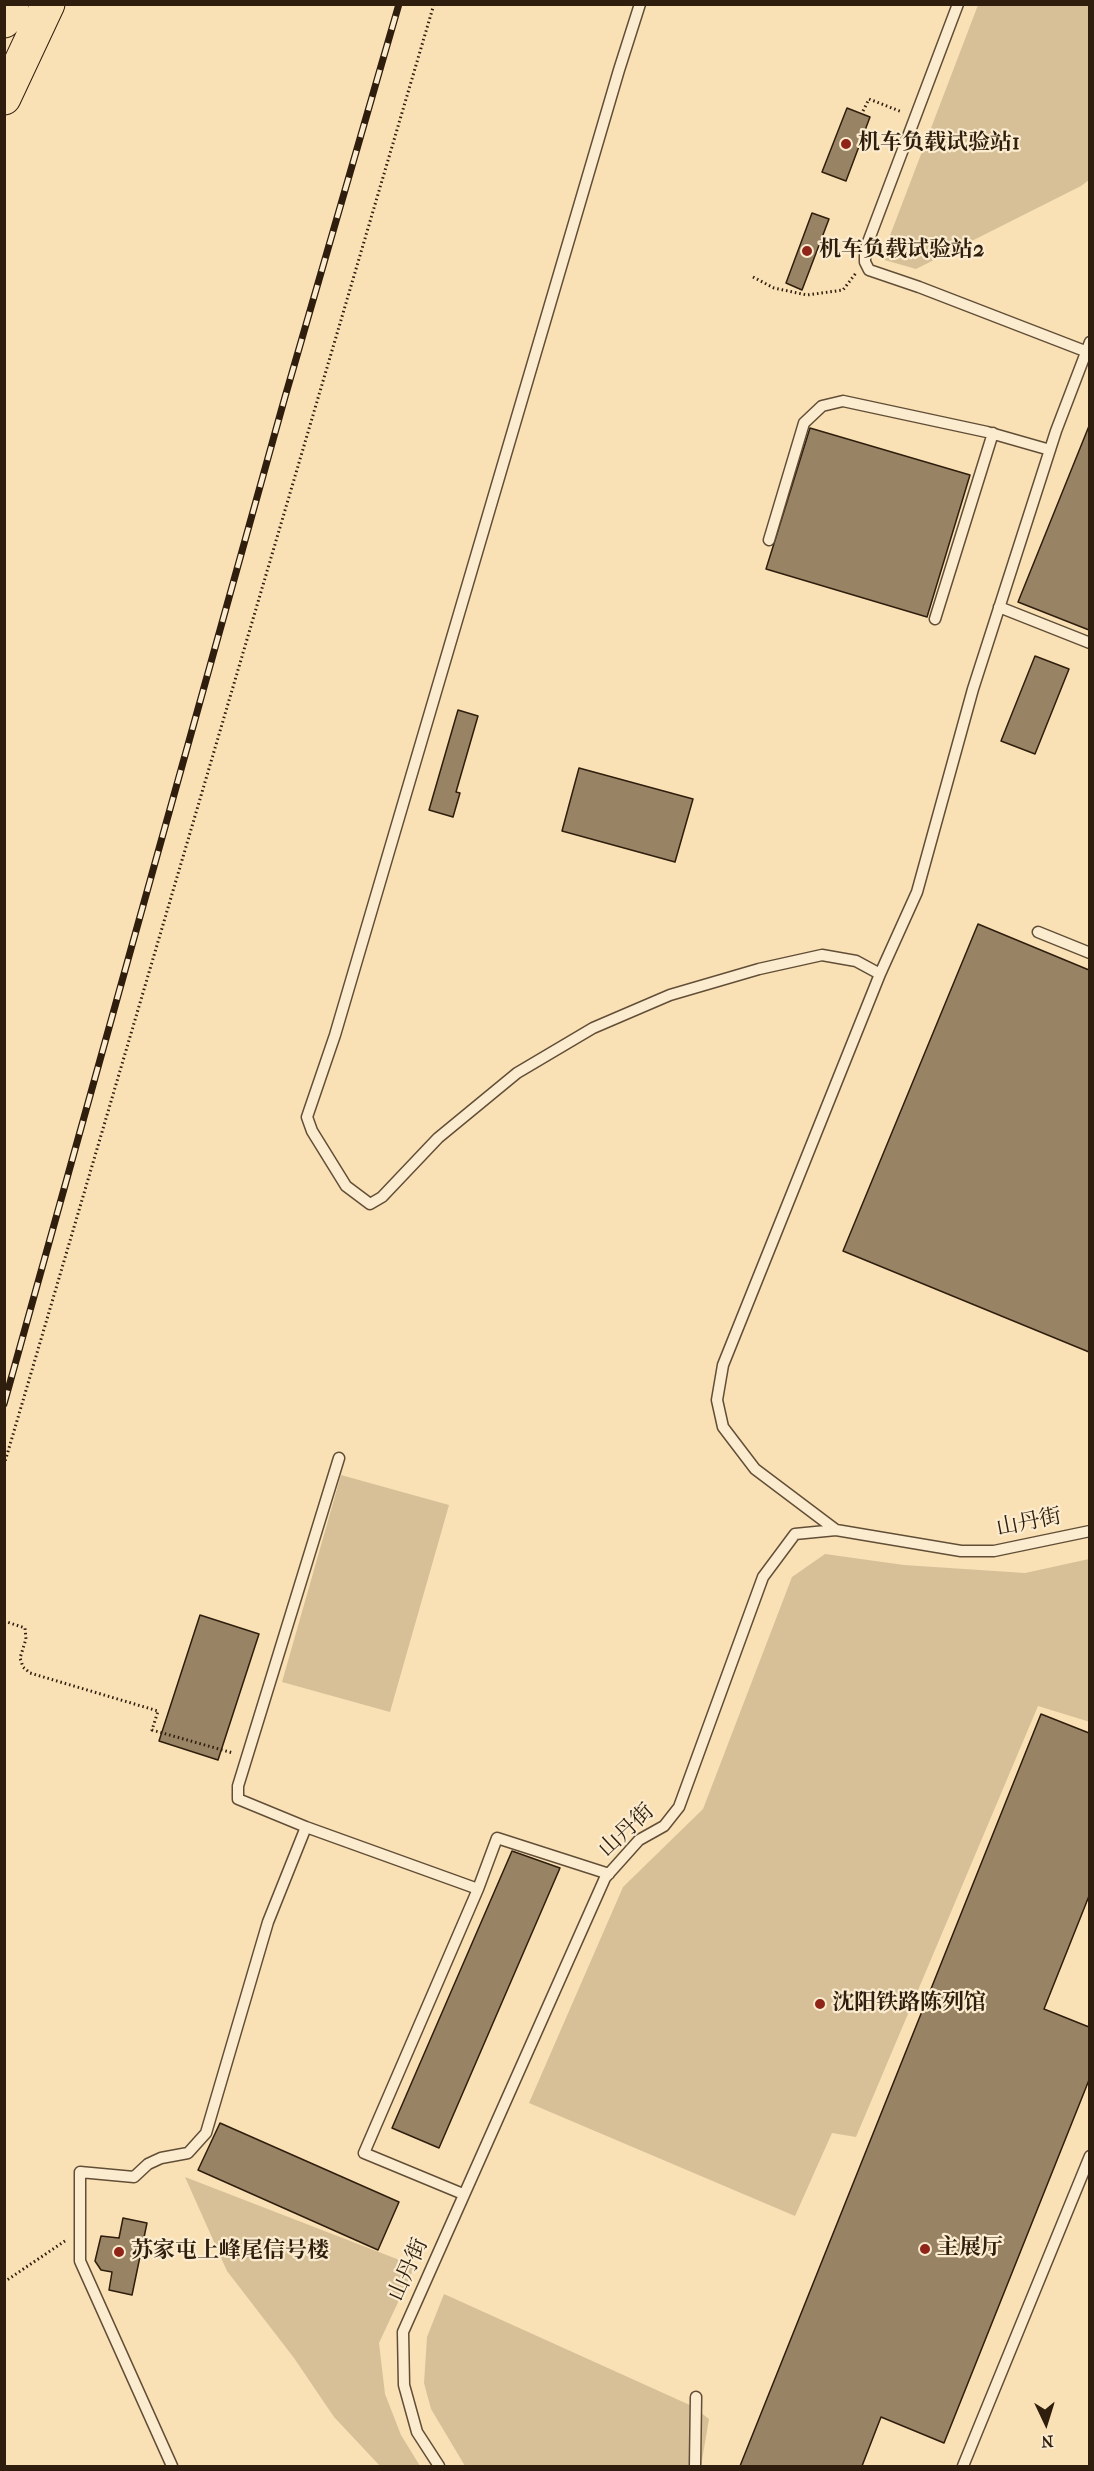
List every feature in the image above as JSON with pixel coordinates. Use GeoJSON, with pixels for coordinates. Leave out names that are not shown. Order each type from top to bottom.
{"type":"FeatureCollection","features":[{"type":"Feature","properties":{"kind":"main road"},"geometry":{"type":"LineString","coordinates":[[4,21],[12,4]]}},
{"type":"Feature","properties":{"kind":"main road"},"geometry":{"type":"LineString","coordinates":[[4,98],[48,4]]}},
{"type":"Feature","properties":{"kind":"lane"},"geometry":{"type":"LineString","coordinates":[[640,4],[335,1035],[307,1117],[312,1131],[346,1186],[370,1204],[382,1197],[438,1138],[517,1073],[593,1028],[670,994],[759,969],[822,955],[856,961],[880,974]]}},
{"type":"Feature","properties":{"kind":"lane"},"geometry":{"type":"LineString","coordinates":[[836,1530],[756,1469],[723,1427],[717,1400],[723,1365],[880,974],[917,892],[972,689],[1050,450],[1088,349],[869,270],[865,262],[866,250],[958,4]]}},
{"type":"Feature","properties":{"kind":"lane"},"geometry":{"type":"LineString","coordinates":[[768,540],[804,423],[822,406],[843,401],[993,433],[1050,450]]}},
{"type":"Feature","properties":{"kind":"lane"},"geometry":{"type":"LineString","coordinates":[[935,619],[993,433]]}},
{"type":"Feature","properties":{"kind":"lane"},"geometry":{"type":"LineString","coordinates":[[999,607],[1089,642]]}},
{"type":"Feature","properties":{"kind":"lane"},"geometry":{"type":"LineString","coordinates":[[1038,932],[1089,953]]}},
{"type":"Feature","properties":{"kind":"lane"},"geometry":{"type":"LineString","coordinates":[[339,1458],[246,1757],[238,1786],[238,1799],[306,1827],[478,1889]]}},
{"type":"Feature","properties":{"kind":"lane","name":"山丹街"},"geometry":{"type":"LineString","coordinates":[[439,2466],[417,2432],[405,2385],[403,2332],[605,1878],[639,1840],[664,1826],[679,1807],[763,1577],[795,1534],[836,1530],[961,1551],[994,1551],[1089,1532]]}},
{"type":"Feature","properties":{"kind":"lane"},"geometry":{"type":"LineString","coordinates":[[172,2466],[80,2261],[80,2172],[134,2176],[148,2164],[161,2158],[188,2153],[206,2133],[268,1923],[306,1827]]}},
{"type":"Feature","properties":{"kind":"lane"},"geometry":{"type":"LineString","coordinates":[[464,2194],[364,2153],[478,1889],[497,1838],[609,1874]]}},
{"type":"Feature","properties":{"kind":"lane"},"geometry":{"type":"LineString","coordinates":[[963,2466],[1089,2156]]}},
{"type":"Feature","properties":{"kind":"lane"},"geometry":{"type":"LineString","coordinates":[[695,2466],[696,2397]]}},
{"type":"Feature","properties":{"kind":"path"},"geometry":{"type":"LineString","coordinates":[[4,1465],[434,4]]}},
{"type":"Feature","properties":{"kind":"path"},"geometry":{"type":"LineString","coordinates":[[863,111],[869,99],[915,118]]}},
{"type":"Feature","properties":{"kind":"path"},"geometry":{"type":"LineString","coordinates":[[753,277],[774,288],[807,295],[843,290],[865,262]]}},
{"type":"Feature","properties":{"kind":"path"},"geometry":{"type":"LineString","coordinates":[[4,1621],[25,1628],[26,1639],[20,1658],[23,1667],[30,1673],[158,1711],[153,1730],[246,1757]]}},
{"type":"Feature","properties":{"kind":"path"},"geometry":{"type":"LineString","coordinates":[[4,2282],[71,2237],[80,2234]]}},
{"type":"Feature","properties":{"kind":"shaded area"},"geometry":{"type":"Polygon","coordinates":[[[978,5],[1089,5],[1089,180],[916,269],[881,259],[978,5]]]}},
{"type":"Feature","properties":{"kind":"shaded area"},"geometry":{"type":"Polygon","coordinates":[[[341,1475],[449,1505],[390,1712],[282,1682],[341,1475]]]}},
{"type":"Feature","properties":{"kind":"shaded area"},"geometry":{"type":"Polygon","coordinates":[[[825,1554],[904,1565],[1025,1573],[1089,1559],[1090,1722],[1038,1706],[856,2137],[832,2133],[795,2216],[529,2103],[623,1887],[703,1809],[792,1577],[825,1554]]]}},
{"type":"Feature","properties":{"kind":"shaded area"},"geometry":{"type":"Polygon","coordinates":[[[185,2177],[415,2266],[379,2343],[385,2394],[401,2435],[420,2466],[380,2466],[334,2417],[294,2358],[227,2271],[185,2177]]]}},
{"type":"Feature","properties":{"kind":"shaded area"},"geometry":{"type":"Polygon","coordinates":[[[444,2294],[692,2406],[709,2419],[701,2466],[465,2466],[431,2409],[424,2383],[427,2337],[444,2294]]]}},
{"type":"Feature","properties":{"kind":"building","name":"机车负载试验站1"},"geometry":{"type":"Polygon","coordinates":[[[847,108],[870,117],[846,181],[822,172],[847,108]]]}},
{"type":"Feature","properties":{"kind":"building","name":"机车负载试验站2"},"geometry":{"type":"Polygon","coordinates":[[[812,213],[829,219],[802,290],[786,283],[812,213]]]}},
{"type":"Feature","properties":{"kind":"building"},"geometry":{"type":"Polygon","coordinates":[[[1089,426],[1089,630],[1018,602],[1089,426]]]}},
{"type":"Feature","properties":{"kind":"building"},"geometry":{"type":"Polygon","coordinates":[[[810,428],[970,475],[927,617],[766,569],[810,428]]]}},
{"type":"Feature","properties":{"kind":"building"},"geometry":{"type":"Polygon","coordinates":[[[1035,656],[1069,669],[1035,754],[1001,741],[1035,656]]]}},
{"type":"Feature","properties":{"kind":"building"},"geometry":{"type":"Polygon","coordinates":[[[458,710],[478,716],[456,792],[460,793],[453,817],[429,810],[458,710]]]}},
{"type":"Feature","properties":{"kind":"building"},"geometry":{"type":"Polygon","coordinates":[[[579,768],[693,799],[675,862],[562,831],[579,768]]]}},
{"type":"Feature","properties":{"kind":"building"},"geometry":{"type":"Polygon","coordinates":[[[978,924],[1089,970],[1089,1352],[843,1251],[978,924]]]}},
{"type":"Feature","properties":{"kind":"building"},"geometry":{"type":"Polygon","coordinates":[[[200,1615],[259,1634],[218,1760],[159,1741],[200,1615]]]}},
{"type":"Feature","properties":{"kind":"building","name":"主展厅"},"geometry":{"type":"Polygon","coordinates":[[[1041,1714],[1089,1733],[1089,1896],[1044,2009],[1089,2027],[1089,2080],[944,2443],[881,2417],[862,2466],[740,2466],[1041,1714]]]}},
{"type":"Feature","properties":{"kind":"building"},"geometry":{"type":"Polygon","coordinates":[[[512,1851],[560,1868],[439,2148],[392,2128],[512,1851]]]}},
{"type":"Feature","properties":{"kind":"building"},"geometry":{"type":"Polygon","coordinates":[[[220,2123],[399,2202],[378,2250],[198,2170],[220,2123]]]}},
{"type":"Feature","properties":{"kind":"building","name":"苏家屯上峰尾信号楼"},"geometry":{"type":"Polygon","coordinates":[[[123,2218],[147,2223],[132,2295],[109,2290],[112,2272],[101,2270],[95,2261],[101,2236],[119,2238],[123,2218]]]}},
{"type":"Feature","properties":{"kind":"railway"},"geometry":{"type":"LineString","coordinates":[[4,1404],[285,397],[399,4]]}},
{"type":"Feature","properties":{"kind":"place","name":"机车负载试验站1"},"geometry":{"type":"Point","coordinates":[846,144]}},
{"type":"Feature","properties":{"kind":"place","name":"机车负载试验站2"},"geometry":{"type":"Point","coordinates":[807,251]}},
{"type":"Feature","properties":{"kind":"place","name":"沈阳铁路陈列馆"},"geometry":{"type":"Point","coordinates":[820,2004]}},
{"type":"Feature","properties":{"kind":"place","name":"主展厅"},"geometry":{"type":"Point","coordinates":[925,2249]}},
{"type":"Feature","properties":{"kind":"place","name":"苏家屯上峰尾信号楼"},"geometry":{"type":"Point","coordinates":[119,2252]}}]}
